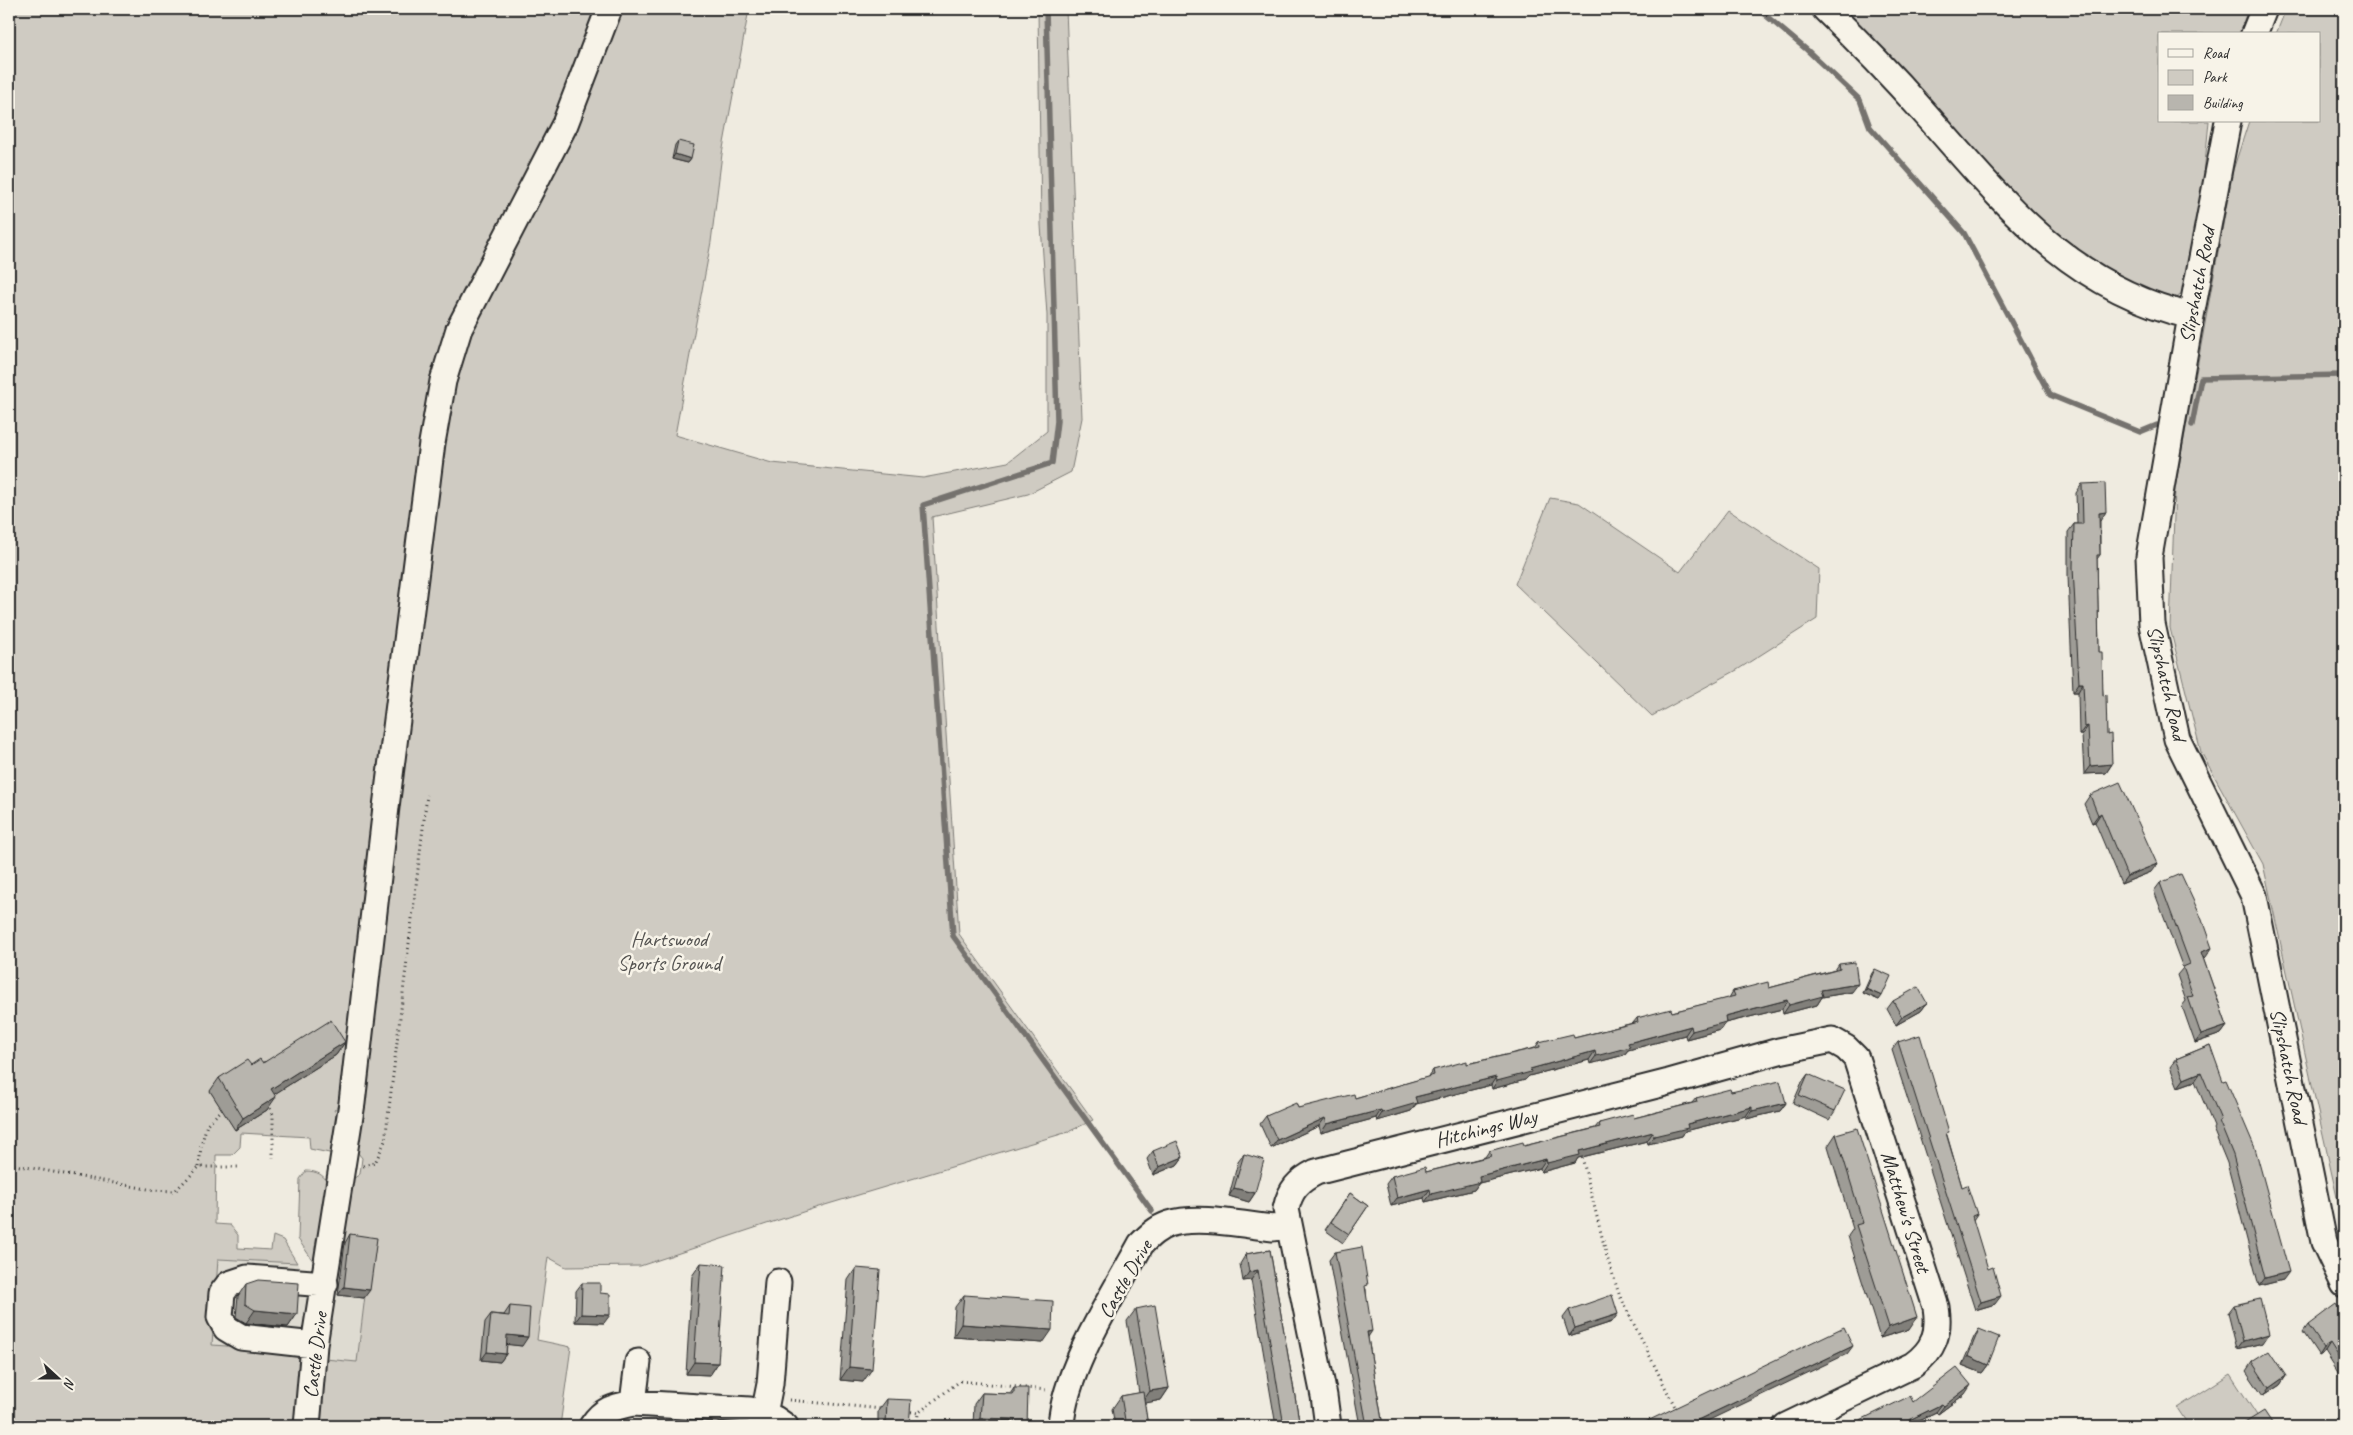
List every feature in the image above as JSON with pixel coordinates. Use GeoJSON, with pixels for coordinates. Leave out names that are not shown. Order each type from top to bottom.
{"type":"FeatureCollection","features":[{"type":"Feature","properties":{"kind":"street","name":"Castle Drive"},"geometry":{"type":"LineString","coordinates":[[307,1426],[314,1345],[352,1103],[432,443],[443,381],[459,329],[565,124],[608,9]]}},
{"type":"Feature","properties":{"kind":"street"},"geometry":{"type":"LineString","coordinates":[[1825,9],[1869,52],[2021,220],[2066,258],[2105,285],[2130,297],[2190,316]]}},
{"type":"Feature","properties":{"kind":"street"},"geometry":{"type":"LineString","coordinates":[[2255,32],[2264,9]]}},
{"type":"Feature","properties":{"kind":"street","name":"Slipshatch Road"},"geometry":{"type":"LineString","coordinates":[[2228,122],[2190,316],[2149,557],[2152,624],[2177,739],[2254,896],[2324,1242],[2344,1284]]}},
{"type":"Feature","properties":{"kind":"street","name":"Hitchings Way"},"geometry":{"type":"LineString","coordinates":[[1328,1426],[1324,1396],[1286,1209],[1290,1194],[1301,1179],[1316,1172],[1669,1082],[1779,1051],[1832,1040],[1846,1048],[1856,1058],[1876,1116]]}},
{"type":"Feature","properties":{"kind":"street","name":"Matthew's Street"},"geometry":{"type":"LineString","coordinates":[[1786,1426],[1913,1365],[1925,1357],[1932,1347],[1936,1335],[1938,1323],[1936,1307],[1876,1116]]}},
{"type":"Feature","properties":{"kind":"street","name":"Castle Drive"},"geometry":{"type":"LineString","coordinates":[[1061,1426],[1067,1392],[1082,1355],[1140,1244],[1154,1231],[1169,1224],[1186,1220],[1273,1228],[1288,1226]]}},
{"type":"Feature","properties":{"kind":"street"},"geometry":{"type":"LineString","coordinates":[[314,1345],[240,1337],[226,1328],[220,1318],[222,1293],[229,1284],[247,1278],[324,1284]]}},
{"type":"Feature","properties":{"kind":"street"},"geometry":{"type":"LineString","coordinates":[[592,1426],[600,1414],[616,1407],[633,1403],[750,1410],[774,1420],[770,1384],[778,1282]]}},
{"type":"Feature","properties":{"kind":"street"},"geometry":{"type":"LineString","coordinates":[[633,1403],[638,1362]]}},
{"type":"Feature","properties":{"kind":"path"},"geometry":{"type":"LineString","coordinates":[[343,1167],[359,1167],[375,1163],[385,1141],[427,794]]}},
{"type":"Feature","properties":{"kind":"path"},"geometry":{"type":"LineString","coordinates":[[266,1099],[273,1114],[273,1158]]}},
{"type":"Feature","properties":{"kind":"path"},"geometry":{"type":"LineString","coordinates":[[9,1164],[153,1190],[175,1191],[199,1167],[201,1146],[207,1124],[222,1110]]}},
{"type":"Feature","properties":{"kind":"path"},"geometry":{"type":"LineString","coordinates":[[1579,1144],[1607,1258],[1619,1294],[1678,1413]]}},
{"type":"Feature","properties":{"kind":"path"},"geometry":{"type":"LineString","coordinates":[[199,1167],[238,1167]]}},
{"type":"Feature","properties":{"kind":"path"},"geometry":{"type":"LineString","coordinates":[[898,1411],[918,1412],[960,1381],[1067,1392]]}},
{"type":"Feature","properties":{"kind":"path"},"geometry":{"type":"LineString","coordinates":[[774,1420],[788,1400],[888,1410]]}},
{"type":"Feature","properties":{"kind":"path"},"geometry":{"type":"LineString","coordinates":[[917,1426],[918,1412]]}},
{"type":"Feature","properties":{"kind":"shaded area"},"geometry":{"type":"Polygon","coordinates":[[[344,1243],[371,1246],[357,1362],[325,1359],[344,1243]]]}},
{"type":"Feature","properties":{"kind":"shaded area"},"geometry":{"type":"Polygon","coordinates":[[[218,1259],[297,1263],[314,1289],[303,1358],[212,1345],[218,1259]]]}},
{"type":"Feature","properties":{"kind":"green space"},"geometry":{"type":"Polygon","coordinates":[[[9,9],[597,9],[582,65],[462,306],[345,1102],[334,1110],[342,1123],[339,1155],[310,1149],[309,1137],[241,1133],[240,1147],[232,1155],[216,1155],[215,1224],[230,1225],[238,1235],[238,1248],[271,1250],[273,1236],[283,1240],[297,1263],[218,1259],[212,1345],[297,1351],[303,1358],[295,1426],[9,1426],[9,9]],[[336,1055],[254,1076],[238,1073],[210,1091],[235,1130],[262,1102],[336,1055]]]}},
{"type":"Feature","properties":{"kind":"green space","name":"Hartswood Sports Ground"},"geometry":{"type":"Polygon","coordinates":[[[618,9],[749,9],[722,154],[711,242],[675,435],[772,463],[923,478],[1008,462],[1047,431],[1047,315],[1041,225],[1038,9],[1066,9],[1082,418],[1071,472],[1028,494],[932,517],[959,934],[1093,1120],[1068,1132],[815,1208],[640,1266],[566,1267],[548,1257],[537,1340],[571,1347],[560,1426],[317,1426],[325,1359],[357,1362],[371,1246],[344,1243],[349,1187],[353,1179],[360,1174],[362,1158],[354,1148],[436,470],[460,352],[618,9]]]}},
{"type":"Feature","properties":{"kind":"green space"},"geometry":{"type":"Polygon","coordinates":[[[1837,9],[2248,9],[2240,32],[2158,32],[2158,122],[2209,122],[2203,185],[2183,294],[2169,301],[2147,295],[2060,242],[1837,9]]]}},
{"type":"Feature","properties":{"kind":"green space"},"geometry":{"type":"Polygon","coordinates":[[[2286,9],[2344,9],[2344,1229],[2263,864],[2201,752],[2170,628],[2175,488],[2233,170],[2249,122],[2320,122],[2320,32],[2277,32],[2286,9]]]}},
{"type":"Feature","properties":{"kind":"green space"},"geometry":{"type":"Polygon","coordinates":[[[1550,498],[1579,503],[1680,572],[1728,510],[1819,569],[1817,619],[1737,670],[1652,716],[1515,584],[1550,498]]]}},
{"type":"Feature","properties":{"kind":"green space"},"geometry":{"type":"Polygon","coordinates":[[[306,1171],[319,1174],[327,1182],[331,1194],[331,1208],[318,1264],[313,1261],[298,1239],[300,1179],[306,1171]]]}},
{"type":"Feature","properties":{"kind":"green space"},"geometry":{"type":"Polygon","coordinates":[[[2230,1374],[2260,1420],[2251,1426],[2189,1426],[2177,1408],[2230,1374]]]}},
{"type":"Feature","properties":{"kind":"building"},"geometry":{"type":"Polygon","coordinates":[[[678,141],[694,145],[691,159],[675,154],[678,141]]]}},
{"type":"Feature","properties":{"kind":"building"},"geometry":{"type":"Polygon","coordinates":[[[2105,483],[2106,512],[2099,513],[2100,555],[2097,555],[2099,652],[2102,652],[2103,696],[2106,695],[2107,735],[2111,734],[2112,764],[2090,766],[2088,726],[2085,727],[2083,683],[2079,683],[2073,567],[2074,524],[2083,524],[2082,484],[2105,483]]]}},
{"type":"Feature","properties":{"kind":"building"},"geometry":{"type":"Polygon","coordinates":[[[2120,782],[2157,864],[2127,876],[2101,813],[2098,815],[2090,795],[2120,782]]]}},
{"type":"Feature","properties":{"kind":"building"},"geometry":{"type":"Polygon","coordinates":[[[2181,874],[2201,917],[2212,948],[2201,952],[2227,1026],[2201,1035],[2188,997],[2193,996],[2183,967],[2190,964],[2160,883],[2181,874]]]}},
{"type":"Feature","properties":{"kind":"building"},"geometry":{"type":"Polygon","coordinates":[[[1855,962],[1858,984],[1821,990],[1823,996],[1789,1005],[1787,1000],[1725,1016],[1726,1022],[1692,1031],[1691,1026],[1628,1043],[1630,1047],[1596,1056],[1595,1051],[1530,1069],[1531,1072],[1497,1081],[1496,1077],[1415,1097],[1417,1103],[1382,1113],[1381,1110],[1327,1124],[1325,1118],[1277,1140],[1266,1116],[1296,1103],[1298,1108],[1354,1094],[1355,1098],[1434,1075],[1433,1070],[1467,1061],[1467,1064],[1540,1047],[1539,1042],[1573,1034],[1574,1038],[1638,1022],[1637,1018],[1671,1009],[1672,1012],[1735,996],[1733,991],[1768,982],[1769,988],[1840,969],[1839,964],[1855,962]]]}},
{"type":"Feature","properties":{"kind":"building"},"geometry":{"type":"Polygon","coordinates":[[[1875,969],[1891,976],[1882,996],[1866,989],[1875,969]]]}},
{"type":"Feature","properties":{"kind":"building"},"geometry":{"type":"Polygon","coordinates":[[[1918,987],[1927,1003],[1902,1017],[1893,1001],[1918,987]]]}},
{"type":"Feature","properties":{"kind":"building"},"geometry":{"type":"Polygon","coordinates":[[[331,1020],[345,1042],[271,1089],[276,1097],[243,1118],[219,1078],[247,1060],[251,1065],[260,1059],[263,1063],[331,1020]]]}},
{"type":"Feature","properties":{"kind":"building"},"geometry":{"type":"Polygon","coordinates":[[[1920,1035],[1949,1132],[1946,1133],[1962,1187],[1967,1185],[1977,1214],[1972,1216],[1988,1269],[1993,1267],[2001,1296],[1981,1302],[1898,1042],[1920,1035]]]}},
{"type":"Feature","properties":{"kind":"building"},"geometry":{"type":"Polygon","coordinates":[[[2210,1045],[2223,1081],[2226,1080],[2255,1148],[2289,1272],[2265,1278],[2233,1155],[2219,1121],[2221,1120],[2201,1072],[2184,1079],[2176,1059],[2210,1045]]]}},
{"type":"Feature","properties":{"kind":"building"},"geometry":{"type":"Polygon","coordinates":[[[1808,1074],[1845,1090],[1835,1111],[1799,1095],[1808,1074]]]}},
{"type":"Feature","properties":{"kind":"building"},"geometry":{"type":"Polygon","coordinates":[[[1780,1081],[1786,1103],[1752,1111],[1752,1107],[1687,1124],[1688,1128],[1654,1136],[1653,1132],[1579,1151],[1580,1155],[1547,1163],[1546,1159],[1479,1176],[1480,1182],[1431,1194],[1430,1189],[1397,1198],[1392,1176],[1425,1167],[1426,1172],[1491,1156],[1489,1151],[1523,1142],[1524,1146],[1600,1127],[1599,1123],[1633,1114],[1634,1118],[1697,1102],[1696,1098],[1730,1089],[1731,1092],[1780,1081]]]}},
{"type":"Feature","properties":{"kind":"building"},"geometry":{"type":"Polygon","coordinates":[[[1857,1128],[1917,1317],[1889,1327],[1856,1225],[1863,1223],[1836,1134],[1857,1128]]]}},
{"type":"Feature","properties":{"kind":"building"},"geometry":{"type":"Polygon","coordinates":[[[1177,1141],[1183,1157],[1159,1167],[1153,1151],[1177,1141]]]}},
{"type":"Feature","properties":{"kind":"building"},"geometry":{"type":"Polygon","coordinates":[[[1244,1154],[1264,1160],[1255,1193],[1234,1188],[1244,1154]]]}},
{"type":"Feature","properties":{"kind":"building"},"geometry":{"type":"Polygon","coordinates":[[[1350,1193],[1368,1206],[1349,1234],[1331,1222],[1350,1193]]]}},
{"type":"Feature","properties":{"kind":"building"},"geometry":{"type":"Polygon","coordinates":[[[350,1234],[377,1238],[370,1290],[344,1287],[350,1234]]]}},
{"type":"Feature","properties":{"kind":"building"},"geometry":{"type":"Polygon","coordinates":[[[1362,1247],[1368,1285],[1365,1286],[1372,1331],[1367,1332],[1383,1426],[1367,1426],[1335,1252],[1362,1247]]]}},
{"type":"Feature","properties":{"kind":"building"},"geometry":{"type":"Polygon","coordinates":[[[1270,1250],[1300,1426],[1284,1426],[1258,1270],[1249,1272],[1246,1254],[1270,1250]]]}},
{"type":"Feature","properties":{"kind":"building"},"geometry":{"type":"Polygon","coordinates":[[[701,1263],[725,1265],[718,1363],[694,1362],[701,1263]]]}},
{"type":"Feature","properties":{"kind":"building"},"geometry":{"type":"Polygon","coordinates":[[[856,1268],[880,1270],[872,1369],[849,1367],[856,1268]]]}},
{"type":"Feature","properties":{"kind":"building"},"geometry":{"type":"Polygon","coordinates":[[[258,1280],[299,1283],[297,1314],[255,1310],[245,1304],[246,1284],[258,1280]]]}},
{"type":"Feature","properties":{"kind":"building"},"geometry":{"type":"Polygon","coordinates":[[[582,1283],[600,1283],[600,1293],[610,1294],[610,1315],[581,1314],[582,1283]]]}},
{"type":"Feature","properties":{"kind":"building"},"geometry":{"type":"Polygon","coordinates":[[[964,1295],[1053,1301],[1052,1330],[961,1324],[964,1295]]]}},
{"type":"Feature","properties":{"kind":"building"},"geometry":{"type":"Polygon","coordinates":[[[1612,1295],[1618,1314],[1575,1328],[1569,1310],[1612,1295]]]}},
{"type":"Feature","properties":{"kind":"building"},"geometry":{"type":"Polygon","coordinates":[[[2260,1299],[2269,1334],[2243,1341],[2234,1305],[2260,1299]]]}},
{"type":"Feature","properties":{"kind":"building"},"geometry":{"type":"Polygon","coordinates":[[[2336,1304],[2344,1316],[2344,1366],[2330,1344],[2324,1348],[2308,1325],[2336,1304]]]}},
{"type":"Feature","properties":{"kind":"building"},"geometry":{"type":"Polygon","coordinates":[[[1155,1305],[1169,1388],[1150,1391],[1136,1309],[1155,1305]]]}},
{"type":"Feature","properties":{"kind":"building"},"geometry":{"type":"Polygon","coordinates":[[[510,1306],[530,1308],[528,1337],[507,1335],[506,1354],[487,1352],[491,1314],[509,1316],[510,1306]]]}},
{"type":"Feature","properties":{"kind":"building"},"geometry":{"type":"Polygon","coordinates":[[[1844,1327],[1853,1346],[1685,1426],[1637,1426],[1844,1327]]]}},
{"type":"Feature","properties":{"kind":"building"},"geometry":{"type":"Polygon","coordinates":[[[1979,1329],[1999,1337],[1988,1365],[1968,1356],[1979,1329]]]}},
{"type":"Feature","properties":{"kind":"building"},"geometry":{"type":"Polygon","coordinates":[[[2269,1351],[2286,1376],[2269,1388],[2252,1362],[2269,1351]]]}},
{"type":"Feature","properties":{"kind":"building"},"geometry":{"type":"Polygon","coordinates":[[[1957,1368],[1971,1385],[1944,1406],[1942,1404],[1897,1426],[1848,1426],[1910,1396],[1913,1402],[1957,1368]]]}},
{"type":"Feature","properties":{"kind":"building"},"geometry":{"type":"Polygon","coordinates":[[[1014,1388],[1028,1388],[1027,1426],[1013,1426],[1013,1419],[980,1418],[982,1393],[1014,1394],[1014,1388]]]}},
{"type":"Feature","properties":{"kind":"building"},"geometry":{"type":"Polygon","coordinates":[[[1143,1392],[1148,1426],[1126,1426],[1121,1396],[1143,1392]]]}},
{"type":"Feature","properties":{"kind":"building"},"geometry":{"type":"Polygon","coordinates":[[[887,1399],[911,1400],[909,1426],[886,1426],[887,1399]]]}},
{"type":"Feature","properties":{"kind":"building"},"geometry":{"type":"Polygon","coordinates":[[[2264,1411],[2274,1426],[2240,1426],[2264,1411]]]}},
{"type":"Feature","properties":{"kind":"waterway"},"geometry":{"type":"LineString","coordinates":[[1046,9],[1057,421],[1052,463],[923,505],[953,936],[1152,1211]]}},
{"type":"Feature","properties":{"kind":"waterway"},"geometry":{"type":"LineString","coordinates":[[1758,9],[1807,50],[1860,100],[1870,127],[1964,233],[2050,395],[2140,432],[2157,425]]}},
{"type":"Feature","properties":{"kind":"waterway"},"geometry":{"type":"LineString","coordinates":[[2192,425],[2201,378],[2344,375]]}}]}
